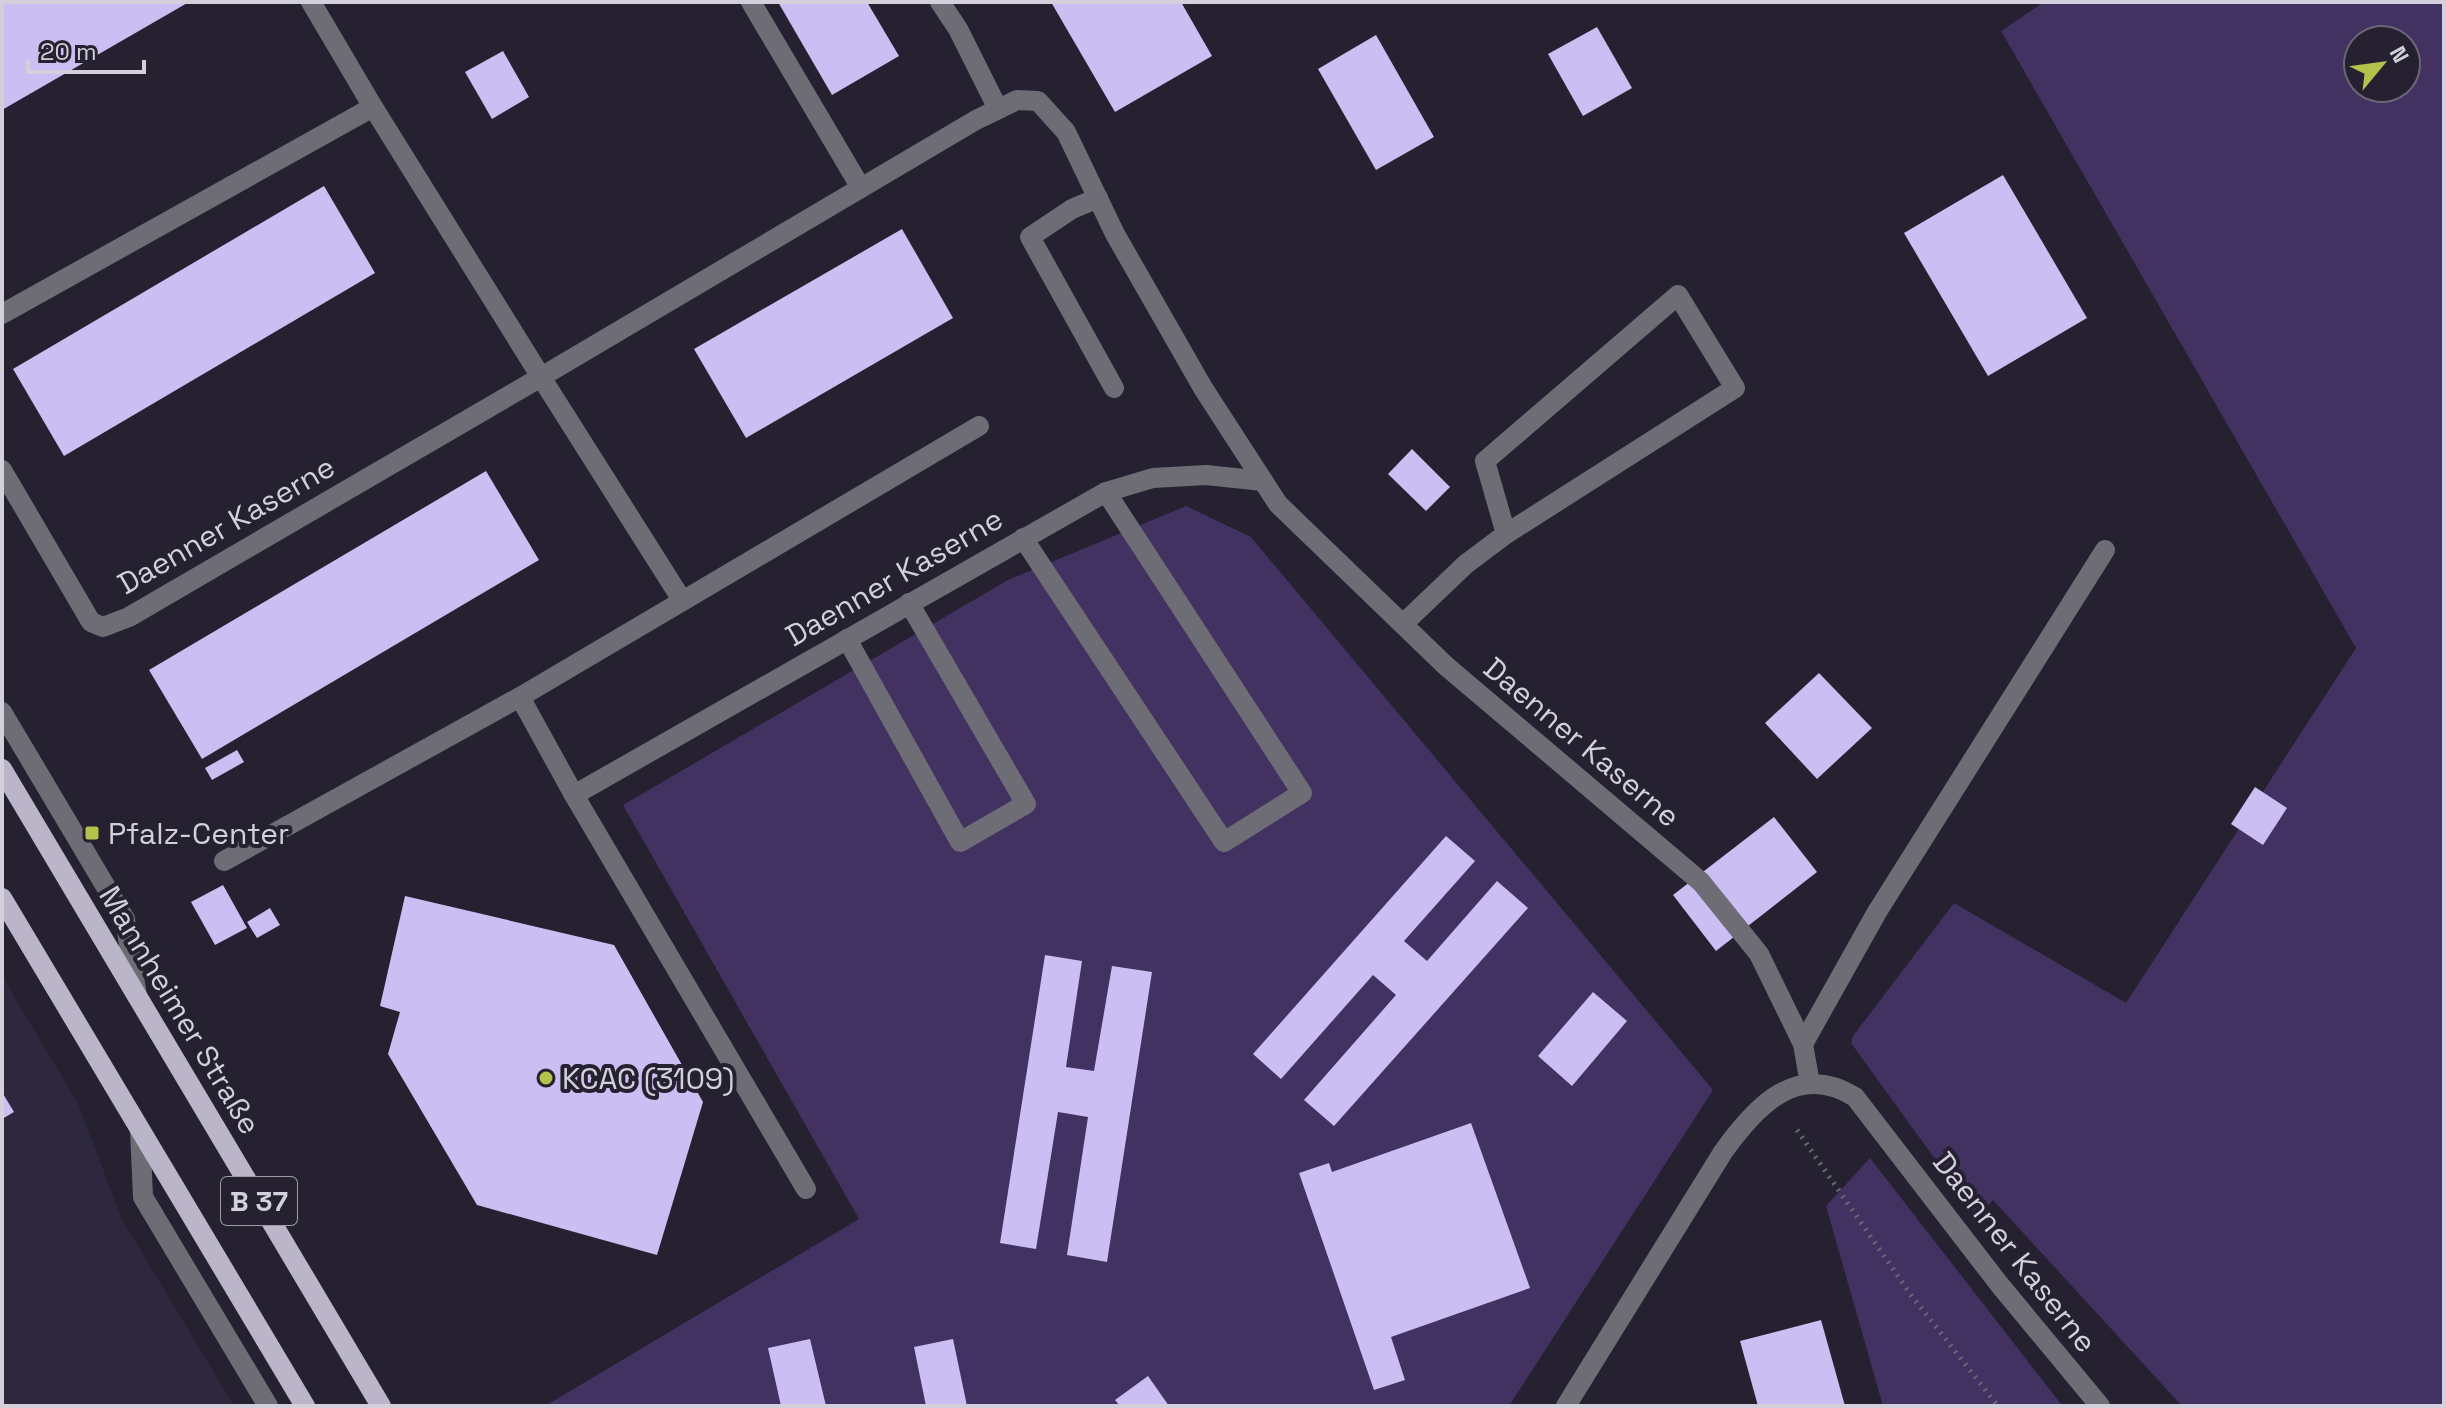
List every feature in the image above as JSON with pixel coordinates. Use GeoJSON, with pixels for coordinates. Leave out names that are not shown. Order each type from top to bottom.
{"type":"FeatureCollection","features":[{"type":"Feature","properties":{"kind":"main road","name":"Mannheimer Straße"},"geometry":{"type":"LineString","coordinates":[[2,769],[381,1406]]}},
{"type":"Feature","properties":{"kind":"main road","name":"B 37"},"geometry":{"type":"LineString","coordinates":[[2,898],[305,1406]]}},
{"type":"Feature","properties":{"kind":"street"},"geometry":{"type":"LineString","coordinates":[[311,2],[373,107],[682,600]]}},
{"type":"Feature","properties":{"kind":"street"},"geometry":{"type":"LineString","coordinates":[[751,2],[861,188]]}},
{"type":"Feature","properties":{"kind":"street"},"geometry":{"type":"LineString","coordinates":[[940,2],[958,29],[998,109]]}},
{"type":"Feature","properties":{"kind":"street","name":"Daenner Kaserne"},"geometry":{"type":"LineString","coordinates":[[2,470],[91,622],[103,627],[129,617],[998,109],[1017,100],[1038,101],[1066,132],[1115,234],[1203,388],[1278,504],[1446,666],[1701,882],[1759,954],[1803,1044],[1810,1084],[1829,1084],[1855,1097],[1999,1284],[2100,1406]]}},
{"type":"Feature","properties":{"kind":"street"},"geometry":{"type":"LineString","coordinates":[[2,314],[373,107]]}},
{"type":"Feature","properties":{"kind":"street"},"geometry":{"type":"LineString","coordinates":[[1098,198],[1072,209],[1030,237],[1114,388]]}},
{"type":"Feature","properties":{"kind":"street"},"geometry":{"type":"LineString","coordinates":[[1403,624],[1466,564],[1506,534],[1735,388],[1678,295],[1485,461],[1506,534]]}},
{"type":"Feature","properties":{"kind":"street"},"geometry":{"type":"LineString","coordinates":[[224,861],[520,697],[979,426]]}},
{"type":"Feature","properties":{"kind":"street","name":"Daenner Kaserne"},"geometry":{"type":"LineString","coordinates":[[574,795],[1106,492],[1153,478],[1206,475],[1263,481]]}},
{"type":"Feature","properties":{"kind":"street"},"geometry":{"type":"LineString","coordinates":[[1023,538],[1224,842],[1302,793],[1106,492]]}},
{"type":"Feature","properties":{"kind":"street"},"geometry":{"type":"LineString","coordinates":[[1803,1044],[1877,912],[2105,550]]}},
{"type":"Feature","properties":{"kind":"street"},"geometry":{"type":"LineString","coordinates":[[847,639],[960,842],[1026,804],[909,603]]}},
{"type":"Feature","properties":{"kind":"street"},"geometry":{"type":"LineString","coordinates":[[520,697],[574,795],[806,1189]]}},
{"type":"Feature","properties":{"kind":"street"},"geometry":{"type":"LineString","coordinates":[[2,712],[125,919],[137,996]]}},
{"type":"Feature","properties":{"kind":"street"},"geometry":{"type":"LineString","coordinates":[[1566,1406],[1742,1126],[1775,1095],[1810,1084]]}},
{"type":"Feature","properties":{"kind":"street"},"geometry":{"type":"LineString","coordinates":[[140,1130],[143,1197],[268,1406]]}},
{"type":"Feature","properties":{"kind":"path"},"geometry":{"type":"LineString","coordinates":[[1797,1130],[1911,1295],[1998,1406]]}},
{"type":"Feature","properties":{"kind":"shaded area"},"geometry":{"type":"Polygon","coordinates":[[[2044,2],[2444,2],[2444,1406],[2182,1406],[1993,1200],[1977,1217],[1851,1043],[1853,1036],[1954,903],[2126,1003],[2356,648],[2001,31],[2044,2]]]}},
{"type":"Feature","properties":{"kind":"shaded area"},"geometry":{"type":"Polygon","coordinates":[[[1186,506],[1251,537],[1713,1090],[1509,1406],[545,1406],[859,1219],[623,805],[1008,580],[1186,506]]]}},
{"type":"Feature","properties":{"kind":"shaded area"},"geometry":{"type":"Polygon","coordinates":[[[2,976],[79,1106],[122,1220],[234,1406],[2,1406],[2,976]]]}},
{"type":"Feature","properties":{"kind":"shaded area"},"geometry":{"type":"Polygon","coordinates":[[[1870,1158],[2063,1406],[1883,1406],[1826,1206],[1870,1158]]]}},
{"type":"Feature","properties":{"kind":"building"},"geometry":{"type":"Polygon","coordinates":[[[2,2],[189,2],[2,110],[2,2]]]}},
{"type":"Feature","properties":{"kind":"building"},"geometry":{"type":"Polygon","coordinates":[[[778,2],[867,2],[899,56],[832,95],[778,2]]]}},
{"type":"Feature","properties":{"kind":"building"},"geometry":{"type":"Polygon","coordinates":[[[1051,2],[1181,2],[1212,56],[1115,112],[1051,2]]]}},
{"type":"Feature","properties":{"kind":"building"},"geometry":{"type":"Polygon","coordinates":[[[1597,27],[1632,88],[1583,116],[1548,54],[1597,27]]]}},
{"type":"Feature","properties":{"kind":"building"},"geometry":{"type":"Polygon","coordinates":[[[1376,35],[1434,137],[1376,170],[1318,69],[1376,35]]]}},
{"type":"Feature","properties":{"kind":"building"},"geometry":{"type":"Polygon","coordinates":[[[503,51],[529,97],[492,119],[465,72],[503,51]]]}},
{"type":"Feature","properties":{"kind":"building"},"geometry":{"type":"Polygon","coordinates":[[[2003,175],[2087,318],[1988,376],[1904,233],[2003,175]]]}},
{"type":"Feature","properties":{"kind":"building"},"geometry":{"type":"Polygon","coordinates":[[[324,186],[375,273],[64,456],[13,369],[324,186]]]}},
{"type":"Feature","properties":{"kind":"building"},"geometry":{"type":"Polygon","coordinates":[[[902,229],[953,318],[746,438],[694,349],[902,229]]]}},
{"type":"Feature","properties":{"kind":"building"},"geometry":{"type":"Polygon","coordinates":[[[1412,449],[1450,487],[1426,511],[1388,474],[1412,449]]]}},
{"type":"Feature","properties":{"kind":"building"},"geometry":{"type":"Polygon","coordinates":[[[486,471],[539,560],[202,759],[149,670],[486,471]]]}},
{"type":"Feature","properties":{"kind":"building"},"geometry":{"type":"Polygon","coordinates":[[[1819,673],[1872,728],[1817,779],[1765,723],[1819,673]]]}},
{"type":"Feature","properties":{"kind":"building"},"geometry":{"type":"Polygon","coordinates":[[[237,750],[244,762],[212,780],[205,768],[237,750]]]}},
{"type":"Feature","properties":{"kind":"building"},"geometry":{"type":"Polygon","coordinates":[[[2255,787],[2287,808],[2263,845],[2231,824],[2255,787]]]}},
{"type":"Feature","properties":{"kind":"building"},"geometry":{"type":"Polygon","coordinates":[[[1774,817],[1817,872],[1716,951],[1673,895],[1774,817]]]}},
{"type":"Feature","properties":{"kind":"building"},"geometry":{"type":"Polygon","coordinates":[[[1446,836],[1475,861],[1404,941],[1427,961],[1497,881],[1528,908],[1334,1126],[1304,1100],[1396,995],[1373,975],[1281,1079],[1253,1054],[1446,836]]]}},
{"type":"Feature","properties":{"kind":"building"},"geometry":{"type":"Polygon","coordinates":[[[223,885],[247,928],[215,945],[191,902],[223,885]]]}},
{"type":"Feature","properties":{"kind":"building","name":"KCAC (3109)"},"geometry":{"type":"Polygon","coordinates":[[[405,896],[614,945],[703,1102],[657,1255],[477,1205],[388,1054],[400,1012],[380,1006],[405,896]]]}},
{"type":"Feature","properties":{"kind":"building"},"geometry":{"type":"Polygon","coordinates":[[[270,908],[280,925],[257,938],[247,922],[270,908]]]}},
{"type":"Feature","properties":{"kind":"building"},"geometry":{"type":"Polygon","coordinates":[[[1045,955],[1082,961],[1066,1067],[1094,1071],[1112,966],[1152,972],[1107,1262],[1067,1255],[1088,1117],[1058,1112],[1036,1249],[1000,1243],[1045,955]]]}},
{"type":"Feature","properties":{"kind":"building"},"geometry":{"type":"Polygon","coordinates":[[[1593,992],[1627,1021],[1572,1086],[1538,1056],[1593,992]]]}},
{"type":"Feature","properties":{"kind":"building"},"geometry":{"type":"Polygon","coordinates":[[[2,1092],[14,1112],[2,1119],[2,1092]]]}},
{"type":"Feature","properties":{"kind":"building"},"geometry":{"type":"Polygon","coordinates":[[[1471,1123],[1530,1288],[1391,1337],[1405,1380],[1374,1390],[1299,1173],[1329,1163],[1332,1172],[1471,1123]]]}},
{"type":"Feature","properties":{"kind":"building"},"geometry":{"type":"Polygon","coordinates":[[[1821,1320],[1845,1406],[1758,1406],[1740,1341],[1821,1320]]]}},
{"type":"Feature","properties":{"kind":"building"},"geometry":{"type":"Polygon","coordinates":[[[810,1339],[826,1406],[781,1406],[768,1348],[810,1339]]]}},
{"type":"Feature","properties":{"kind":"building"},"geometry":{"type":"Polygon","coordinates":[[[953,1339],[967,1406],[926,1406],[914,1347],[953,1339]]]}},
{"type":"Feature","properties":{"kind":"building"},"geometry":{"type":"Polygon","coordinates":[[[1148,1376],[1169,1406],[1120,1406],[1115,1400],[1148,1376]]]}},
{"type":"Feature","properties":{"kind":"place","name":"Pfalz-Center"},"geometry":{"type":"Point","coordinates":[92,833]}},
{"type":"Feature","properties":{"kind":"place","name":"KCAC (3109)"},"geometry":{"type":"Point","coordinates":[546,1078]}}]}
